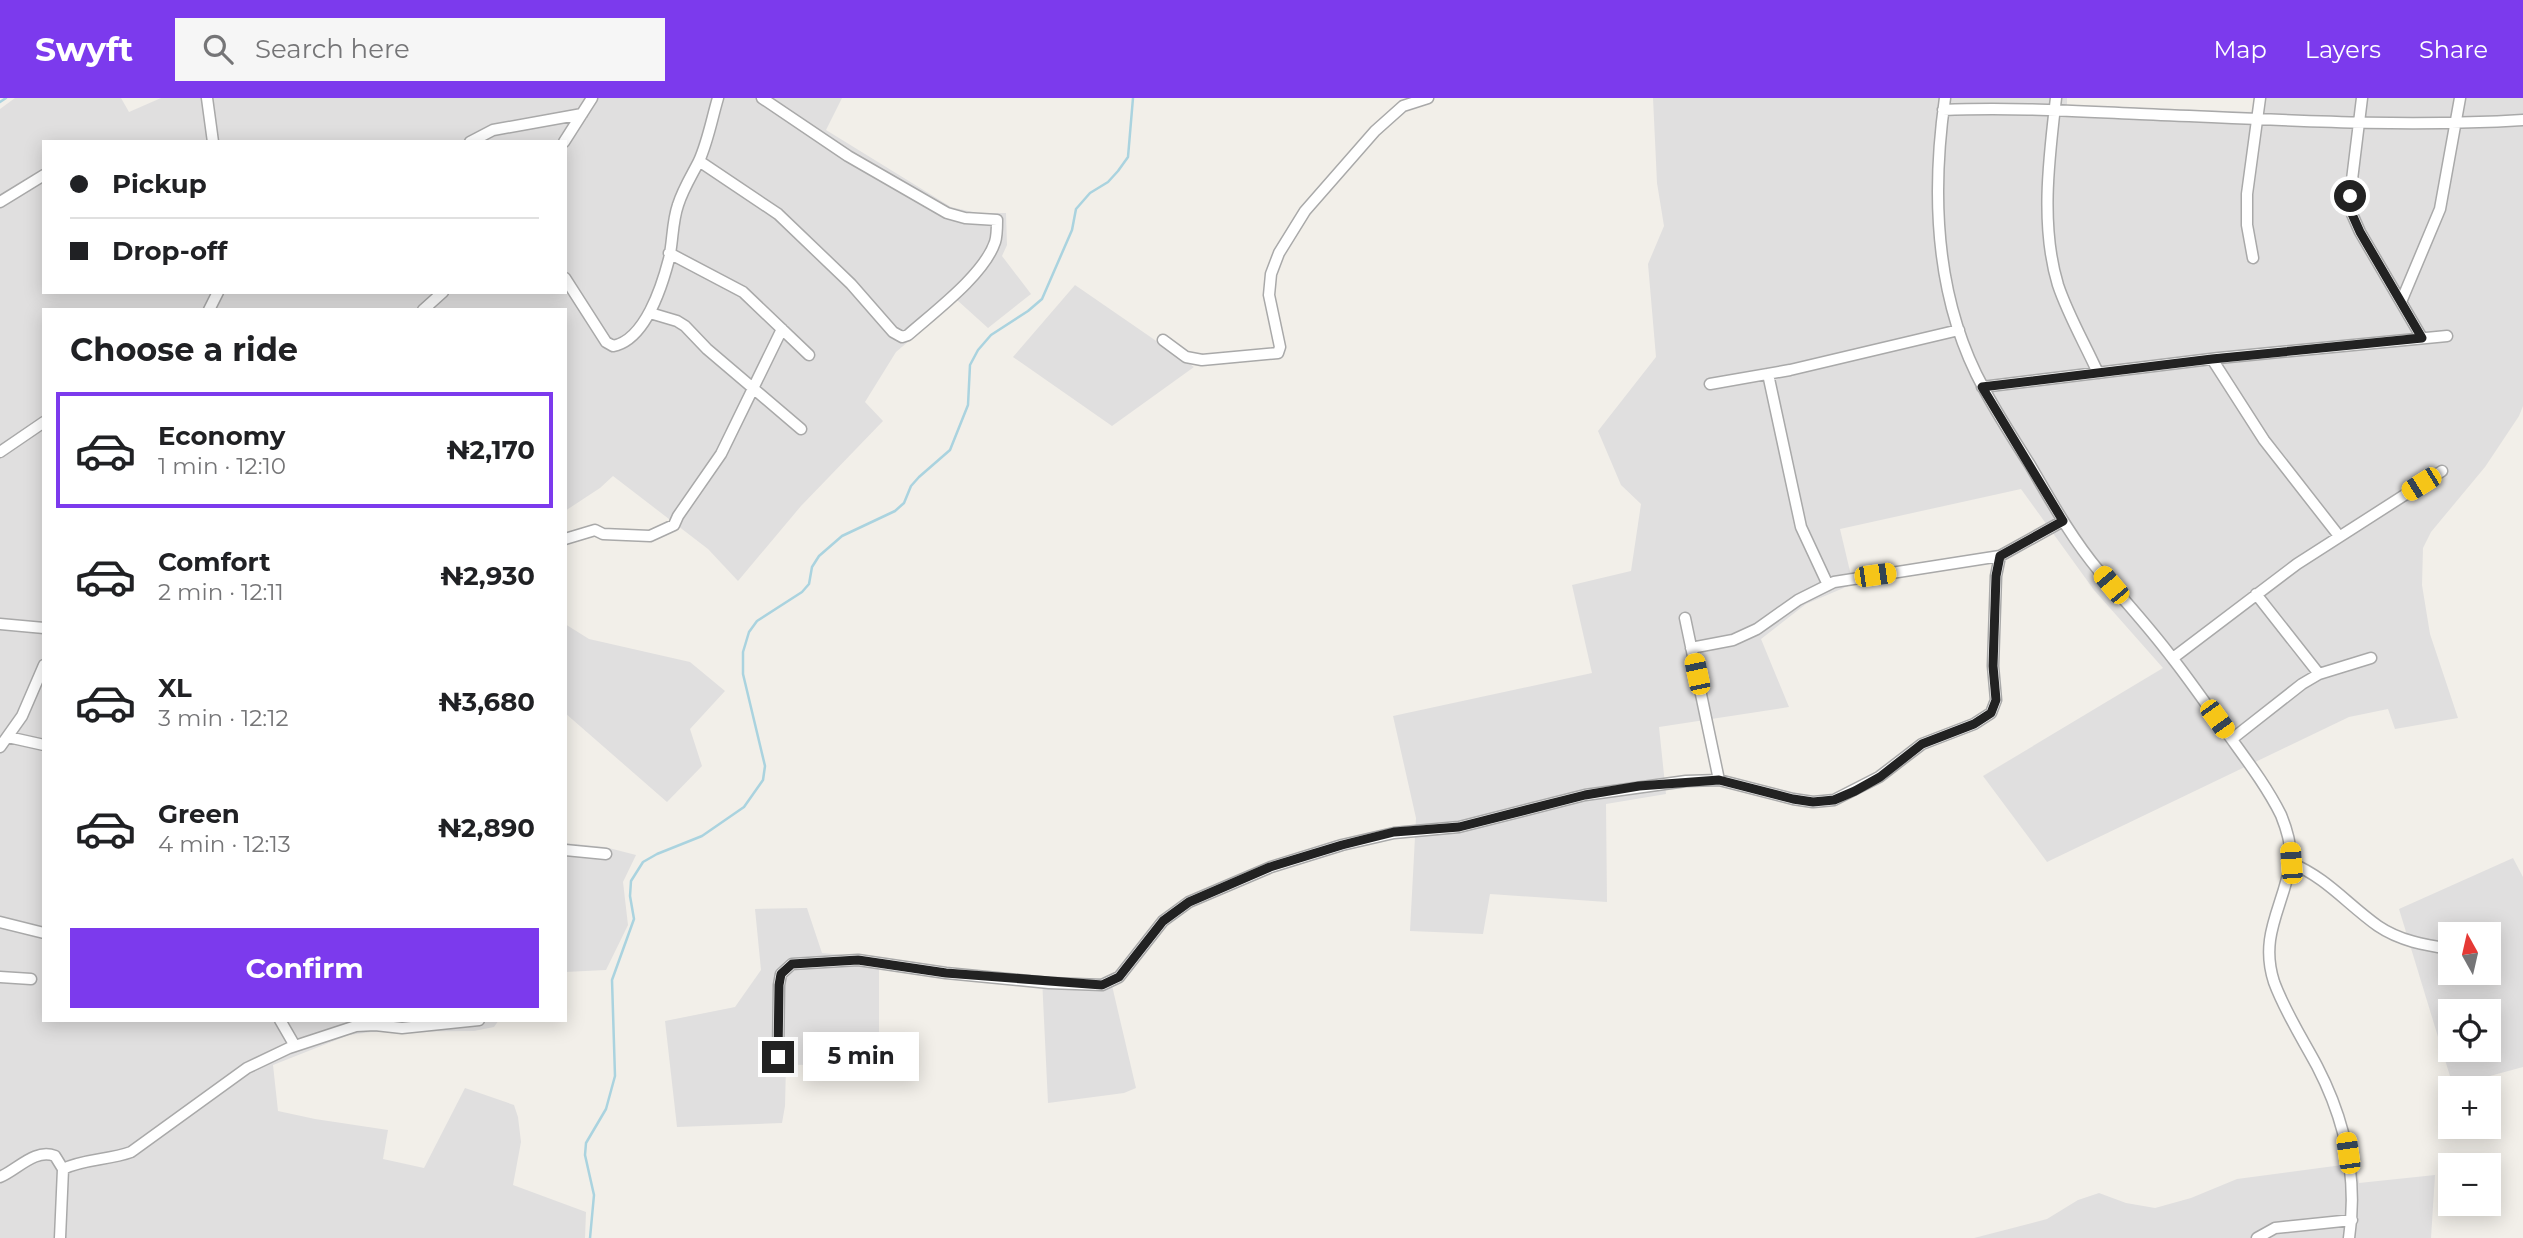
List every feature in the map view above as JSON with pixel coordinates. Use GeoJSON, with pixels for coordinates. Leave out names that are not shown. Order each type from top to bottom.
{"type":"FeatureCollection","features":[{"type":"Feature","properties":{"kind":"street"},"geometry":{"type":"LineString","coordinates":[[207,98],[213,140]]}},
{"type":"Feature","properties":{"kind":"street"},"geometry":{"type":"LineString","coordinates":[[565,140],[592,98]]}},
{"type":"Feature","properties":{"kind":"street"},"geometry":{"type":"LineString","coordinates":[[567,281],[606,342],[613,346],[622,345],[634,334],[650,313],[670,253],[677,207],[699,161],[718,98]]}},
{"type":"Feature","properties":{"kind":"street"},"geometry":{"type":"LineString","coordinates":[[699,161],[778,214],[850,284],[893,332],[902,337],[908,335],[963,286],[989,255],[996,241],[997,220],[965,218],[947,212],[848,156],[762,98]]}},
{"type":"Feature","properties":{"kind":"street"},"geometry":{"type":"LineString","coordinates":[[1163,340],[1186,356],[1202,360],[1278,354],[1280,347],[1269,295],[1271,274],[1279,253],[1305,211],[1376,131],[1403,106],[1428,98]]}},
{"type":"Feature","properties":{"kind":"street"},"geometry":{"type":"LineString","coordinates":[[2253,258],[2247,225],[2247,194],[2260,98]]}},
{"type":"Feature","properties":{"kind":"street"},"geometry":{"type":"LineString","coordinates":[[2362,98],[2350,196],[2352,214],[2422,338]]}},
{"type":"Feature","properties":{"kind":"street"},"geometry":{"type":"LineString","coordinates":[[2401,302],[2440,209],[2460,98]]}},
{"type":"Feature","properties":{"kind":"street"},"geometry":{"type":"LineString","coordinates":[[2349,1238],[2352,1220],[2351,1172],[2345,1134],[2316,1065],[2284,1007],[2273,978],[2269,955],[2270,931],[2291,863],[2289,840],[2281,817],[2261,780],[2173,658],[2096,567],[2063,521],[1982,387],[1959,330],[1946,282],[1937,221],[1938,145],[1944,104],[2056,104],[2258,119],[2359,122],[2455,124],[2523,120]]}},
{"type":"Feature","properties":{"kind":"street"},"geometry":{"type":"LineString","coordinates":[[2056,104],[2048,198],[2053,266],[2059,287],[2098,373]]}},
{"type":"Feature","properties":{"kind":"street"},"geometry":{"type":"LineString","coordinates":[[474,140],[493,130],[583,114]]}},
{"type":"Feature","properties":{"kind":"street"},"geometry":{"type":"LineString","coordinates":[[0,202],[42,175]]}},
{"type":"Feature","properties":{"kind":"street"},"geometry":{"type":"LineString","coordinates":[[670,253],[743,292],[809,355]]}},
{"type":"Feature","properties":{"kind":"street"},"geometry":{"type":"LineString","coordinates":[[425,308],[441,294]]}},
{"type":"Feature","properties":{"kind":"street"},"geometry":{"type":"LineString","coordinates":[[650,313],[685,326],[707,349],[801,429]]}},
{"type":"Feature","properties":{"kind":"street"},"geometry":{"type":"LineString","coordinates":[[567,538],[595,530],[603,534],[650,536],[674,525],[721,453],[782,329]]}},
{"type":"Feature","properties":{"kind":"street"},"geometry":{"type":"LineString","coordinates":[[1710,384],[1768,374],[1959,330]]}},
{"type":"Feature","properties":{"kind":"street"},"geometry":{"type":"LineString","coordinates":[[1982,387],[2212,359],[2447,336]]}},
{"type":"Feature","properties":{"kind":"street"},"geometry":{"type":"LineString","coordinates":[[2212,359],[2264,440],[2339,536]]}},
{"type":"Feature","properties":{"kind":"street"},"geometry":{"type":"LineString","coordinates":[[1768,374],[1801,527],[1828,585]]}},
{"type":"Feature","properties":{"kind":"street"},"geometry":{"type":"LineString","coordinates":[[0,452],[42,423]]}},
{"type":"Feature","properties":{"kind":"street"},"geometry":{"type":"LineString","coordinates":[[2173,658],[2256,594],[2339,536],[2442,471]]}},
{"type":"Feature","properties":{"kind":"street"},"geometry":{"type":"LineString","coordinates":[[1691,648],[1733,640],[1757,629],[1798,600],[1828,585],[1853,578],[2000,556],[2063,521]]}},
{"type":"Feature","properties":{"kind":"street"},"geometry":{"type":"LineString","coordinates":[[778,1057],[779,985],[781,974],[792,964],[858,960],[946,973],[1102,985],[1119,977],[1163,921],[1189,902],[1270,867],[1342,845],[1394,832],[1459,827],[1585,795],[1639,786],[1719,780],[1793,799],[1813,802],[1834,800],[1880,777],[1922,744],[1974,724],[1991,713],[1996,700],[1993,666],[1996,576],[2000,556]]}},
{"type":"Feature","properties":{"kind":"street"},"geometry":{"type":"LineString","coordinates":[[2256,594],[2319,674]]}},
{"type":"Feature","properties":{"kind":"street"},"geometry":{"type":"LineString","coordinates":[[1685,618],[1719,780]]}},
{"type":"Feature","properties":{"kind":"street"},"geometry":{"type":"LineString","coordinates":[[0,624],[42,628]]}},
{"type":"Feature","properties":{"kind":"street"},"geometry":{"type":"LineString","coordinates":[[2232,739],[2302,684],[2319,674],[2371,658]]}},
{"type":"Feature","properties":{"kind":"street"},"geometry":{"type":"LineString","coordinates":[[0,747],[22,716],[42,670]]}},
{"type":"Feature","properties":{"kind":"street"},"geometry":{"type":"LineString","coordinates":[[8,737],[42,745]]}},
{"type":"Feature","properties":{"kind":"street"},"geometry":{"type":"LineString","coordinates":[[567,850],[606,854]]}},
{"type":"Feature","properties":{"kind":"street"},"geometry":{"type":"LineString","coordinates":[[2291,863],[2312,871],[2379,927],[2401,939],[2438,947]]}},
{"type":"Feature","properties":{"kind":"street"},"geometry":{"type":"LineString","coordinates":[[0,922],[42,932]]}},
{"type":"Feature","properties":{"kind":"street"},"geometry":{"type":"LineString","coordinates":[[0,977],[30,979]]}},
{"type":"Feature","properties":{"kind":"street"},"geometry":{"type":"LineString","coordinates":[[281,1022],[295,1046]]}},
{"type":"Feature","properties":{"kind":"street"},"geometry":{"type":"LineString","coordinates":[[63,1170],[71,1165],[116,1158],[131,1152],[247,1068],[295,1046],[356,1026],[428,1023]]}},
{"type":"Feature","properties":{"kind":"street"},"geometry":{"type":"LineString","coordinates":[[0,1177],[12,1172],[30,1158],[42,1154],[55,1156],[63,1170],[60,1238]]}},
{"type":"Feature","properties":{"kind":"street"},"geometry":{"type":"LineString","coordinates":[[2257,1238],[2275,1228],[2352,1220]]}},
{"type":"Feature","properties":{"kind":"shaded area"},"geometry":{"type":"Polygon","coordinates":[[[15,98],[121,98],[129,112],[161,98],[842,98],[826,130],[951,207],[977,213],[1006,213],[1007,245],[1002,256],[1031,294],[988,328],[957,300],[896,352],[865,402],[883,421],[801,506],[738,581],[708,549],[613,476],[567,510],[567,308],[42,308],[42,1022],[498,1022],[494,1027],[474,1031],[371,1032],[349,1035],[273,1065],[278,1111],[388,1130],[383,1159],[424,1168],[465,1088],[514,1105],[521,1142],[513,1185],[586,1212],[585,1238],[0,1238],[0,109],[15,98]]]}},
{"type":"Feature","properties":{"kind":"shaded area"},"geometry":{"type":"Polygon","coordinates":[[[1653,98],[2067,98],[2067,105],[2253,112],[2255,98],[2523,98],[2523,406],[2485,467],[2431,532],[2423,548],[2422,585],[2430,634],[2458,718],[2395,729],[2388,709],[2349,717],[2047,862],[1983,776],[2163,668],[2094,590],[2021,489],[1840,529],[1853,584],[1806,604],[1761,639],[1789,707],[1659,727],[1666,794],[1606,804],[1607,902],[1490,894],[1483,934],[1410,931],[1416,818],[1393,716],[1592,673],[1572,585],[1631,571],[1641,504],[1621,485],[1598,431],[1656,357],[1648,264],[1664,226],[1657,183],[1653,98]]]}},
{"type":"Feature","properties":{"kind":"shaded area"},"geometry":{"type":"Polygon","coordinates":[[[1075,285],[1194,367],[1112,426],[1013,357],[1075,285]]]}},
{"type":"Feature","properties":{"kind":"shaded area"},"geometry":{"type":"Polygon","coordinates":[[[567,625],[589,639],[690,662],[725,691],[690,729],[702,766],[667,802],[567,715],[567,625]]]}},
{"type":"Feature","properties":{"kind":"shaded area"},"geometry":{"type":"Polygon","coordinates":[[[567,843],[605,847],[636,855],[623,882],[628,925],[606,970],[567,972],[567,843]]]}},
{"type":"Feature","properties":{"kind":"shaded area"},"geometry":{"type":"Polygon","coordinates":[[[2513,858],[2523,877],[2523,1067],[2490,1076],[2450,1076],[2446,1062],[2501,1062],[2501,999],[2438,999],[2438,1037],[2399,909],[2513,858]]]}},
{"type":"Feature","properties":{"kind":"shaded area"},"geometry":{"type":"Polygon","coordinates":[[[807,908],[822,953],[879,958],[879,1064],[786,1065],[782,1123],[677,1127],[665,1021],[735,1007],[761,970],[755,909],[807,908]]]}},
{"type":"Feature","properties":{"kind":"shaded area"},"geometry":{"type":"Polygon","coordinates":[[[1110,977],[1136,1088],[1124,1093],[1048,1103],[1042,978],[1110,977]]]}},
{"type":"Feature","properties":{"kind":"shaded area"},"geometry":{"type":"Polygon","coordinates":[[[2357,1163],[2359,1183],[2435,1175],[2431,1238],[1974,1238],[2047,1219],[2078,1200],[2099,1193],[2126,1203],[2155,1208],[2191,1198],[2237,1179],[2357,1163]]]}},
{"type":"Feature","properties":{"kind":"waterway"},"geometry":{"type":"LineString","coordinates":[[0,102],[6,98]]}},
{"type":"Feature","properties":{"kind":"waterway"},"geometry":{"type":"LineString","coordinates":[[590,1238],[594,1195],[585,1155],[586,1143],[606,1109],[615,1076],[612,980],[634,919],[630,896],[631,881],[643,862],[702,836],[744,807],[763,780],[765,766],[743,674],[743,652],[749,632],[757,621],[802,592],[809,584],[812,567],[819,556],[842,536],[895,511],[904,503],[911,486],[919,477],[950,450],[968,405],[970,365],[978,350],[991,335],[1042,299],[1072,230],[1076,209],[1090,193],[1108,182],[1128,157],[1133,98]]}},
{"type":"Feature","properties":{"kind":"route"},"geometry":{"type":"LineString","coordinates":[[778,1057],[779,985],[781,974],[792,964],[858,960],[946,973],[1102,985],[1119,977],[1163,921],[1189,902],[1270,867],[1342,845],[1394,832],[1459,827],[1585,795],[1686,781],[1719,780],[1813,802],[1834,800],[1855,791],[1880,777],[1922,744],[1974,724],[1991,713],[1996,700],[1993,666],[1996,576],[2000,556],[2063,521],[1982,387],[2212,359],[2422,338],[2360,232],[2352,214],[2350,196]]}}]}
